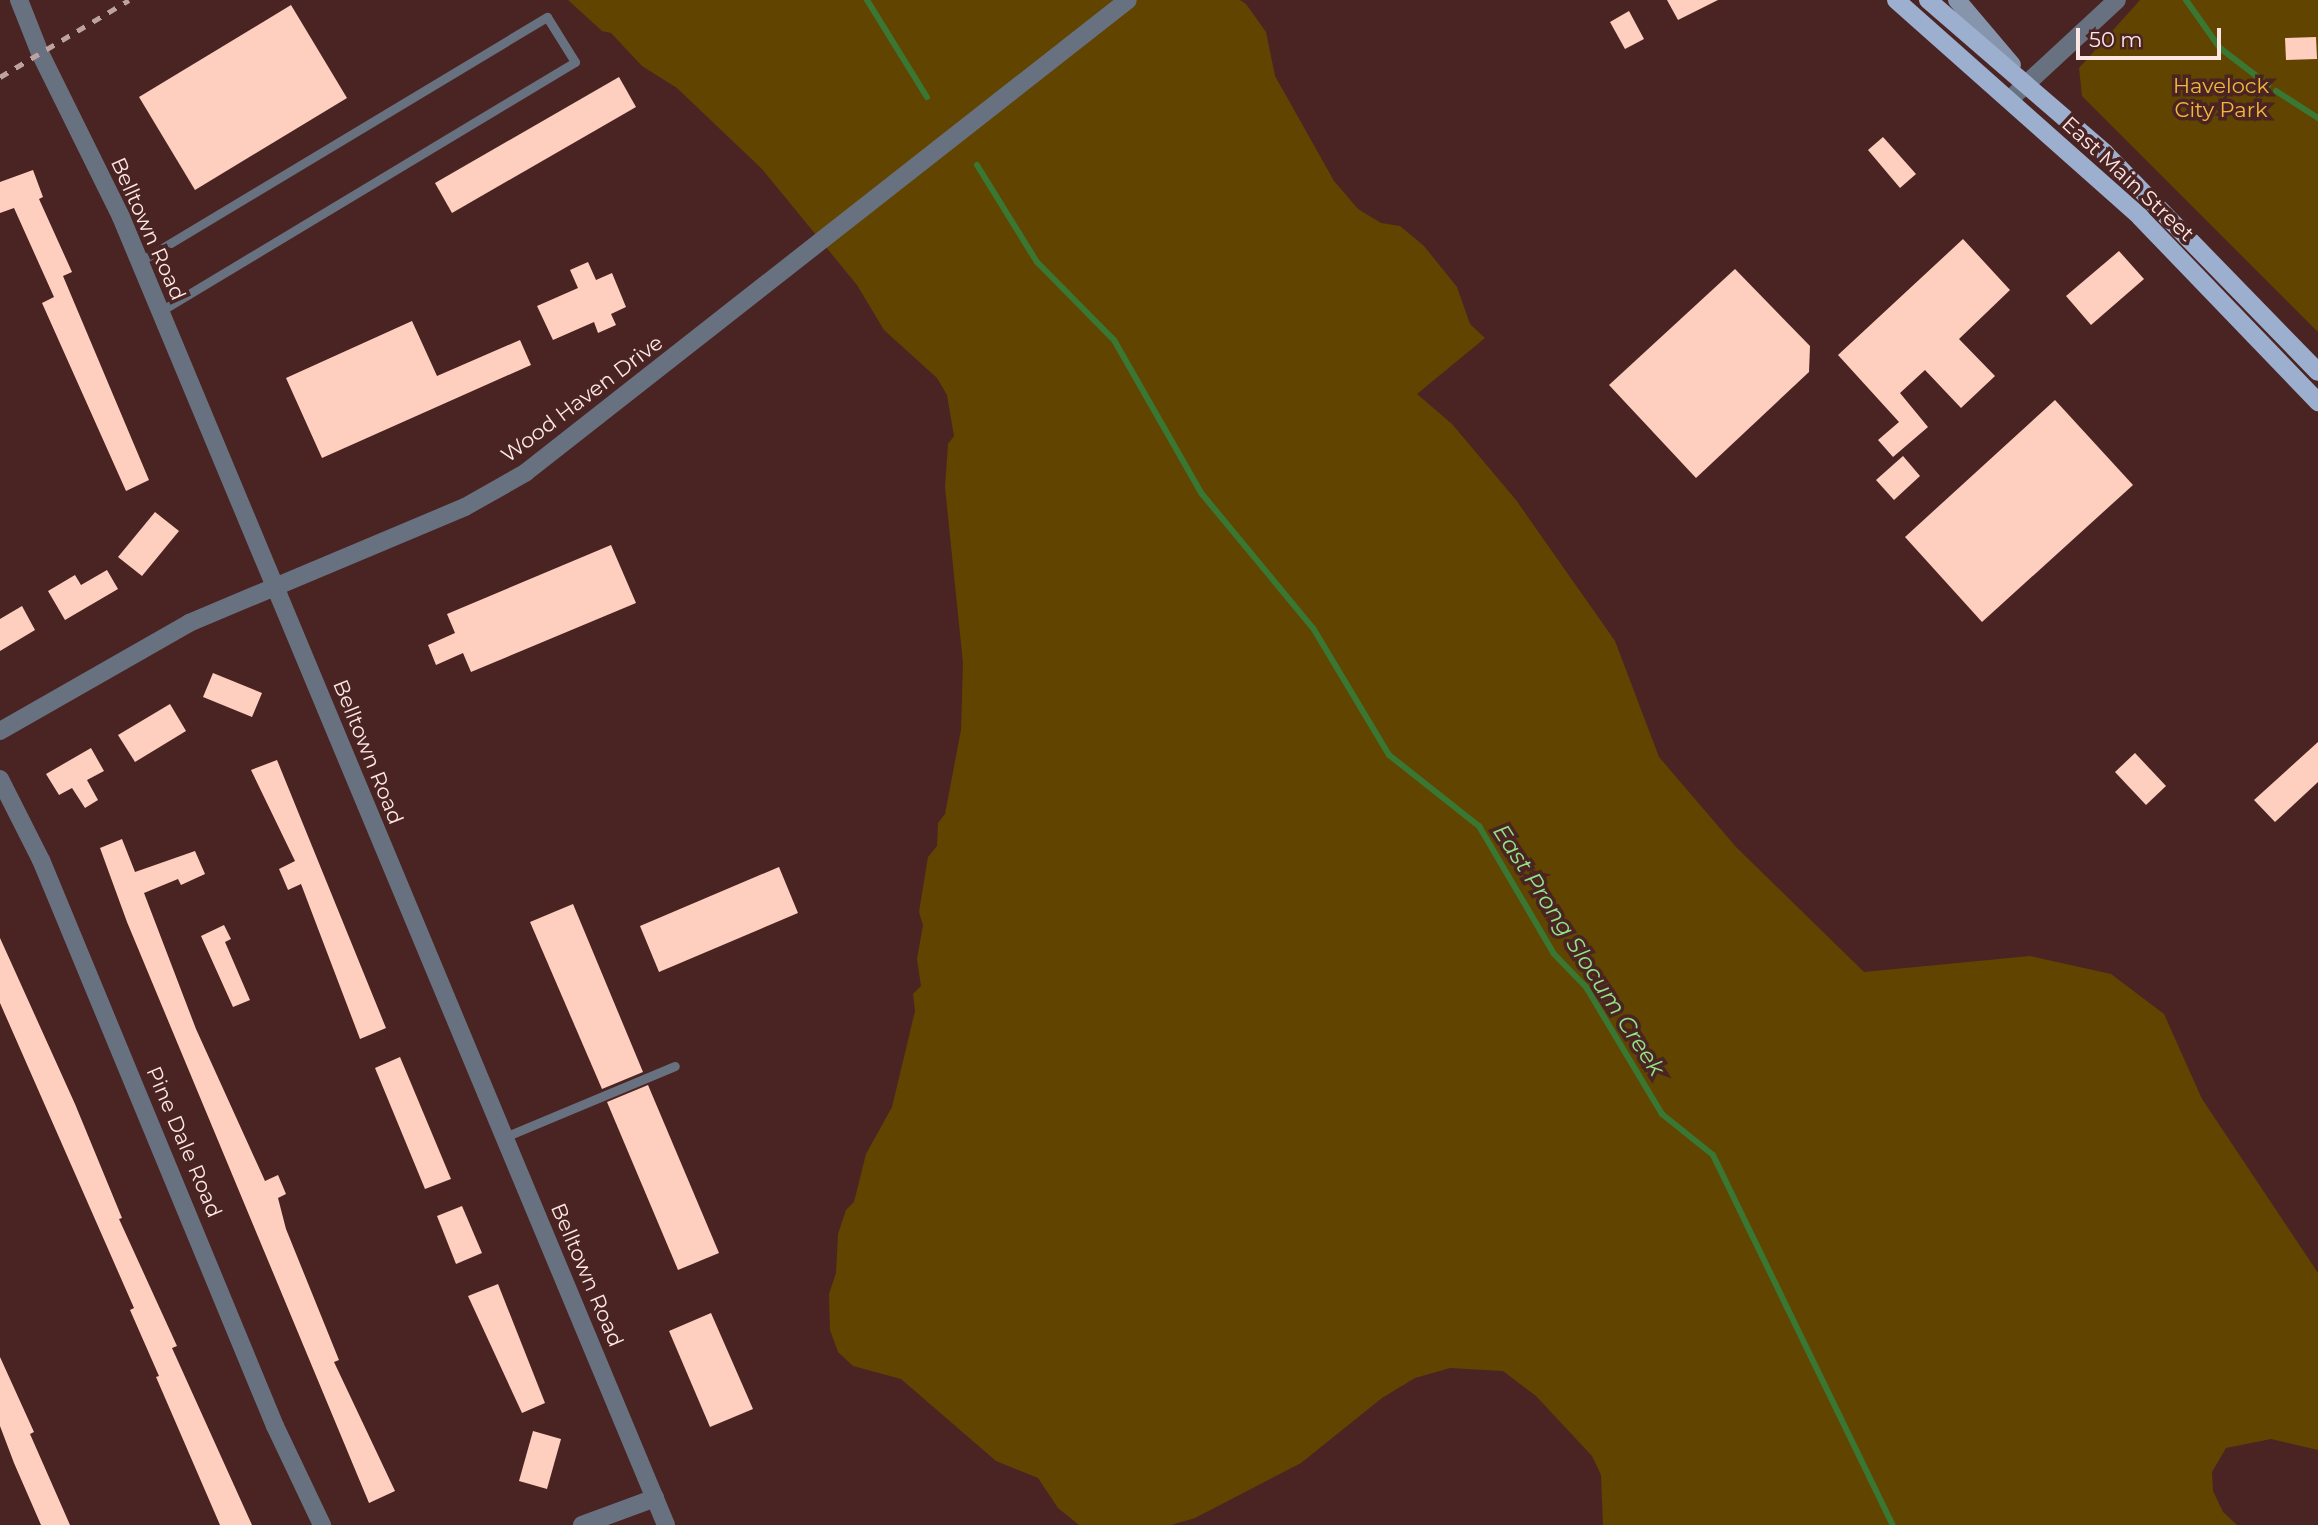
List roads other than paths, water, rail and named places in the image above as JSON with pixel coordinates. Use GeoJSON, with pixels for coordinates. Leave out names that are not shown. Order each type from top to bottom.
{"type":"FeatureCollection","features":[{"type":"Feature","properties":{"kind":"main road","name":"East Main Street"},"geometry":{"type":"LineString","coordinates":[[1896,0],[2140,217],[2318,402]]}},
{"type":"Feature","properties":{"kind":"main road","name":"East Main Street"},"geometry":{"type":"LineString","coordinates":[[1928,0],[2025,81],[2184,230],[2318,372]]}},
{"type":"Feature","properties":{"kind":"street","name":"Belltown Road"},"geometry":{"type":"LineString","coordinates":[[19,0],[40,53],[160,311],[666,1525]]}},
{"type":"Feature","properties":{"kind":"street","name":"Wood Haven Drive"},"geometry":{"type":"LineString","coordinates":[[0,731],[152,643],[275,586],[465,507],[555,454],[1128,0]]}},
{"type":"Feature","properties":{"kind":"street"},"geometry":{"type":"LineString","coordinates":[[1957,0],[2025,81]]}},
{"type":"Feature","properties":{"kind":"street"},"geometry":{"type":"LineString","coordinates":[[2009,100],[2025,81],[2117,0]]}},
{"type":"Feature","properties":{"kind":"street","name":"Pine Dale Road"},"geometry":{"type":"LineString","coordinates":[[0,779],[41,860],[275,1426],[322,1525]]}},
{"type":"Feature","properties":{"kind":"street"},"geometry":{"type":"LineString","coordinates":[[582,1525],[655,1498]]}},
{"type":"Feature","properties":{"kind":"lane"},"geometry":{"type":"LineString","coordinates":[[139,262],[547,17],[575,62],[160,311]]}},
{"type":"Feature","properties":{"kind":"lane"},"geometry":{"type":"LineString","coordinates":[[505,1137],[675,1066]]}},
{"type":"Feature","properties":{"kind":"waterway","name":"East Prong Slocum Creek"},"geometry":{"type":"LineString","coordinates":[[867,0],[927,97]]}},
{"type":"Feature","properties":{"kind":"waterway"},"geometry":{"type":"LineString","coordinates":[[2186,0],[2220,48],[2268,85]]}},
{"type":"Feature","properties":{"kind":"waterway"},"geometry":{"type":"LineString","coordinates":[[2276,91],[2318,118]]}},
{"type":"Feature","properties":{"kind":"waterway","name":"East Prong Slocum Creek"},"geometry":{"type":"LineString","coordinates":[[977,165],[1037,262],[1114,340],[1202,494],[1313,628],[1389,755],[1479,826],[1554,954],[1586,987],[1662,1114],[1713,1155],[1893,1525]]}},
{"type":"Feature","properties":{"kind":"railway"},"geometry":{"type":"LineString","coordinates":[[0,77],[129,0]]}},
{"type":"Feature","properties":{"kind":"park label","name":"Havelock City Park"},"geometry":{"type":"Point","coordinates":[2221,98]}}]}
